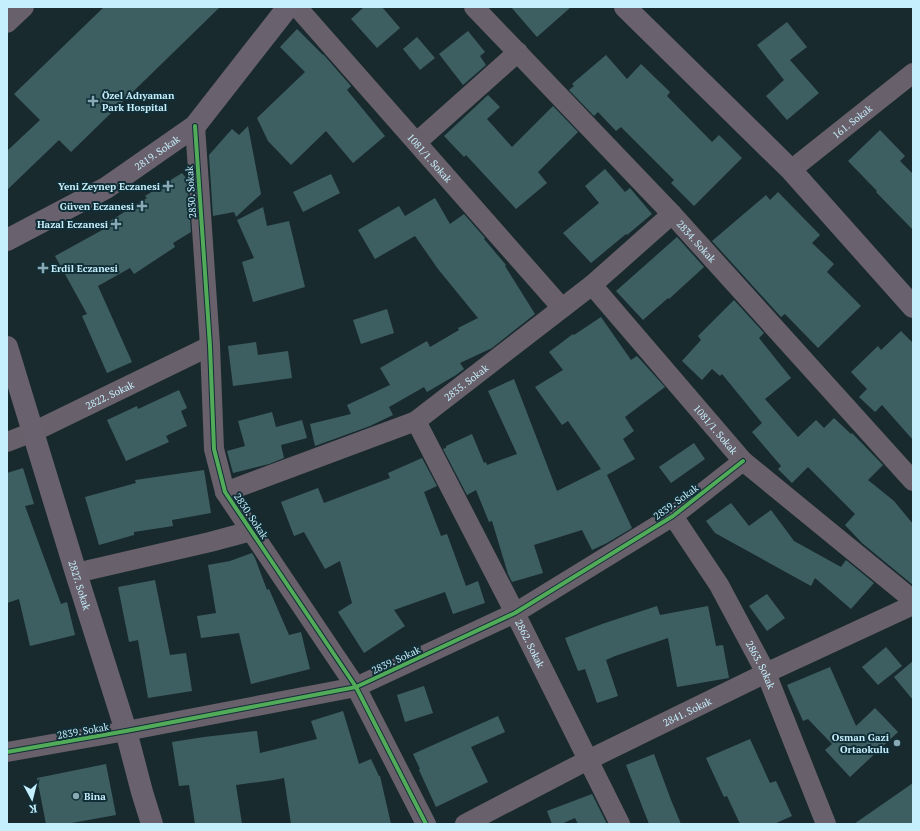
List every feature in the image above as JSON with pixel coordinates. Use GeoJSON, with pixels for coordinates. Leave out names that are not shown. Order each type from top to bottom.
{"type":"FeatureCollection","features":[{"type":"Feature","properties":{"kind":"main road","name":"2819. Sokak"},"geometry":{"type":"LineString","coordinates":[[7,240],[106,188],[195,126],[288,7]]}},
{"type":"Feature","properties":{"kind":"main road"},"geometry":{"type":"LineString","coordinates":[[625,7],[791,170],[913,308]]}},
{"type":"Feature","properties":{"kind":"main road","name":"2827. Sokak"},"geometry":{"type":"LineString","coordinates":[[7,347],[126,731],[152,824]]}},
{"type":"Feature","properties":{"kind":"street"},"geometry":{"type":"LineString","coordinates":[[7,23],[24,7]]}},
{"type":"Feature","properties":{"kind":"street","name":"1081/1. Sokak"},"geometry":{"type":"LineString","coordinates":[[297,7],[562,308]]}},
{"type":"Feature","properties":{"kind":"street","name":"2834. Sokak"},"geometry":{"type":"LineString","coordinates":[[474,7],[672,214],[913,482]]}},
{"type":"Feature","properties":{"kind":"street"},"geometry":{"type":"LineString","coordinates":[[416,142],[518,52]]}},
{"type":"Feature","properties":{"kind":"street","name":"161. Sokak"},"geometry":{"type":"LineString","coordinates":[[791,170],[913,73]]}},
{"type":"Feature","properties":{"kind":"street","name":"2830. Sokak"},"geometry":{"type":"LineString","coordinates":[[195,126],[210,346],[214,449],[225,492],[356,687],[426,824]]}},
{"type":"Feature","properties":{"kind":"street","name":"2835. Sokak"},"geometry":{"type":"LineString","coordinates":[[225,492],[416,421],[592,285],[672,214]]}},
{"type":"Feature","properties":{"kind":"street","name":"1081/1. Sokak"},"geometry":{"type":"LineString","coordinates":[[592,285],[743,461],[913,600]]}},
{"type":"Feature","properties":{"kind":"street","name":"2822. Sokak"},"geometry":{"type":"LineString","coordinates":[[7,442],[33,432],[210,346]]}},
{"type":"Feature","properties":{"kind":"street","name":"2862. Sokak"},"geometry":{"type":"LineString","coordinates":[[416,421],[515,613],[620,824]]}},
{"type":"Feature","properties":{"kind":"street","name":"2839. Sokak"},"geometry":{"type":"LineString","coordinates":[[7,752],[356,687],[515,613],[673,516],[743,461]]}},
{"type":"Feature","properties":{"kind":"street","name":"2863. Sokak"},"geometry":{"type":"LineString","coordinates":[[673,516],[719,585],[766,673],[823,823]]}},
{"type":"Feature","properties":{"kind":"street"},"geometry":{"type":"LineString","coordinates":[[76,573],[251,531]]}},
{"type":"Feature","properties":{"kind":"street","name":"2841. Sokak"},"geometry":{"type":"LineString","coordinates":[[465,824],[588,760],[766,673],[913,605]]}},
{"type":"Feature","properties":{"kind":"building"},"geometry":{"type":"Polygon","coordinates":[[[104,7],[220,7],[71,152],[59,140],[7,190],[7,151],[40,120],[14,94],[104,7]]]}},
{"type":"Feature","properties":{"kind":"building"},"geometry":{"type":"Polygon","coordinates":[[[364,7],[382,7],[400,28],[377,48],[351,19],[364,7]]]}},
{"type":"Feature","properties":{"kind":"building"},"geometry":{"type":"Polygon","coordinates":[[[511,7],[571,7],[537,37],[511,7]]]}},
{"type":"Feature","properties":{"kind":"building"},"geometry":{"type":"Polygon","coordinates":[[[787,22],[807,47],[790,60],[819,93],[787,120],[766,96],[784,80],[757,45],[787,22]]]}},
{"type":"Feature","properties":{"kind":"building"},"geometry":{"type":"Polygon","coordinates":[[[297,29],[323,54],[351,86],[347,90],[385,136],[353,163],[326,131],[291,165],[268,141],[257,118],[305,72],[280,47],[297,29]]]}},
{"type":"Feature","properties":{"kind":"building"},"geometry":{"type":"Polygon","coordinates":[[[468,31],[485,52],[480,56],[486,65],[463,85],[439,54],[468,31]]]}},
{"type":"Feature","properties":{"kind":"building"},"geometry":{"type":"Polygon","coordinates":[[[417,37],[435,58],[420,70],[403,49],[417,37]]]}},
{"type":"Feature","properties":{"kind":"building"},"geometry":{"type":"Polygon","coordinates":[[[606,55],[627,79],[641,64],[670,92],[667,96],[712,142],[719,135],[742,158],[694,206],[671,183],[674,180],[621,127],[616,131],[598,112],[594,116],[569,90],[574,86],[572,84],[606,55]]]}},
{"type":"Feature","properties":{"kind":"building"},"geometry":{"type":"Polygon","coordinates":[[[488,95],[500,107],[487,119],[512,147],[553,106],[578,132],[538,172],[547,183],[516,209],[466,155],[464,157],[444,136],[488,95]]]}},
{"type":"Feature","properties":{"kind":"building"},"geometry":{"type":"Polygon","coordinates":[[[248,126],[261,194],[236,217],[234,212],[213,216],[209,155],[232,129],[239,135],[248,126]]]}},
{"type":"Feature","properties":{"kind":"building"},"geometry":{"type":"Polygon","coordinates":[[[880,130],[905,156],[900,161],[913,174],[913,230],[848,161],[880,130]]]}},
{"type":"Feature","properties":{"kind":"building"},"geometry":{"type":"Polygon","coordinates":[[[605,169],[625,192],[630,188],[652,214],[591,263],[563,233],[599,203],[585,186],[605,169]]]}},
{"type":"Feature","properties":{"kind":"building"},"geometry":{"type":"Polygon","coordinates":[[[182,173],[187,179],[191,232],[173,243],[175,247],[134,274],[130,268],[98,286],[132,362],[107,373],[82,316],[87,314],[55,256],[104,229],[102,226],[147,198],[145,196],[182,173]]]}},
{"type":"Feature","properties":{"kind":"building"},"geometry":{"type":"Polygon","coordinates":[[[331,174],[340,193],[303,212],[293,192],[331,174]]]}},
{"type":"Feature","properties":{"kind":"building"},"geometry":{"type":"Polygon","coordinates":[[[778,192],[820,235],[812,243],[834,264],[827,272],[861,306],[818,348],[785,314],[781,317],[712,241],[766,195],[770,200],[778,192]]]}},
{"type":"Feature","properties":{"kind":"building"},"geometry":{"type":"Polygon","coordinates":[[[435,198],[450,224],[464,214],[485,238],[484,239],[506,265],[505,266],[535,314],[492,348],[460,363],[464,369],[456,375],[427,392],[424,387],[389,407],[393,415],[370,426],[315,446],[310,424],[351,414],[347,405],[390,385],[380,368],[427,341],[430,347],[459,330],[458,328],[478,318],[438,269],[415,236],[375,259],[358,230],[399,206],[405,216],[435,198]]]}},
{"type":"Feature","properties":{"kind":"building"},"geometry":{"type":"Polygon","coordinates":[[[263,207],[267,226],[289,221],[305,287],[253,302],[242,262],[254,258],[237,220],[263,207]]]}},
{"type":"Feature","properties":{"kind":"building"},"geometry":{"type":"Polygon","coordinates":[[[677,237],[704,267],[669,299],[668,298],[643,320],[616,291],[677,237]]]}},
{"type":"Feature","properties":{"kind":"building"},"geometry":{"type":"Polygon","coordinates":[[[734,300],[764,333],[759,338],[791,378],[765,399],[798,437],[816,420],[824,428],[834,418],[851,434],[852,433],[883,465],[868,480],[894,501],[913,524],[913,585],[862,543],[845,525],[855,514],[808,467],[792,483],[778,469],[781,466],[752,432],[762,423],[722,374],[720,376],[712,369],[702,380],[682,361],[701,340],[698,336],[734,300]]]}},
{"type":"Feature","properties":{"kind":"building"},"geometry":{"type":"Polygon","coordinates":[[[387,309],[394,333],[361,344],[353,320],[387,309]]]}},
{"type":"Feature","properties":{"kind":"building"},"geometry":{"type":"Polygon","coordinates":[[[601,317],[631,360],[637,356],[665,387],[625,417],[634,431],[623,439],[635,459],[607,475],[632,528],[592,550],[582,530],[534,545],[543,573],[512,582],[508,574],[492,521],[489,522],[476,490],[467,495],[443,449],[446,448],[446,446],[472,434],[484,463],[486,462],[487,465],[517,454],[488,391],[514,379],[557,491],[601,469],[568,421],[562,425],[535,387],[563,370],[549,352],[573,334],[574,335],[601,317]]]}},
{"type":"Feature","properties":{"kind":"building"},"geometry":{"type":"Polygon","coordinates":[[[901,331],[913,343],[913,440],[882,405],[875,412],[859,397],[867,389],[851,372],[878,346],[881,350],[901,331]]]}},
{"type":"Feature","properties":{"kind":"building"},"geometry":{"type":"Polygon","coordinates":[[[256,342],[258,355],[288,351],[292,378],[233,386],[228,346],[256,342]]]}},
{"type":"Feature","properties":{"kind":"building"},"geometry":{"type":"Polygon","coordinates":[[[179,390],[187,408],[181,411],[187,426],[166,436],[169,442],[126,461],[107,420],[137,406],[138,409],[179,390]]]}},
{"type":"Feature","properties":{"kind":"building"},"geometry":{"type":"Polygon","coordinates":[[[272,412],[276,427],[302,420],[307,438],[281,445],[284,458],[269,464],[233,473],[227,451],[245,446],[238,421],[272,412]]]}},
{"type":"Feature","properties":{"kind":"building"},"geometry":{"type":"Polygon","coordinates":[[[694,443],[705,459],[671,483],[659,467],[694,443]]]}},
{"type":"Feature","properties":{"kind":"building"},"geometry":{"type":"Polygon","coordinates":[[[422,458],[437,486],[424,492],[441,536],[447,534],[466,586],[478,581],[485,603],[453,614],[445,592],[394,610],[405,626],[364,653],[338,612],[352,603],[340,561],[325,569],[304,532],[294,536],[281,502],[318,488],[324,503],[390,478],[388,473],[422,458]]]}},
{"type":"Feature","properties":{"kind":"building"},"geometry":{"type":"Polygon","coordinates":[[[23,468],[34,504],[25,506],[61,604],[67,602],[75,635],[30,646],[19,599],[7,603],[7,473],[23,468]]]}},
{"type":"Feature","properties":{"kind":"building"},"geometry":{"type":"Polygon","coordinates":[[[204,470],[211,513],[172,520],[173,526],[134,532],[134,535],[99,545],[85,497],[136,483],[135,480],[204,470]]]}},
{"type":"Feature","properties":{"kind":"building"},"geometry":{"type":"Polygon","coordinates":[[[731,503],[749,526],[771,510],[794,541],[841,567],[846,560],[874,583],[851,609],[815,578],[811,586],[715,533],[706,521],[731,503]]]}},
{"type":"Feature","properties":{"kind":"building"},"geometry":{"type":"Polygon","coordinates":[[[252,553],[267,590],[269,589],[289,635],[301,632],[310,669],[251,684],[239,633],[201,638],[197,616],[216,613],[208,565],[230,561],[252,553]]]}},
{"type":"Feature","properties":{"kind":"building"},"geometry":{"type":"Polygon","coordinates":[[[155,580],[170,655],[186,653],[192,691],[148,698],[138,640],[129,642],[118,587],[155,580]]]}},
{"type":"Feature","properties":{"kind":"building"},"geometry":{"type":"Polygon","coordinates":[[[767,594],[785,618],[767,631],[749,606],[767,594]]]}},
{"type":"Feature","properties":{"kind":"building"},"geometry":{"type":"Polygon","coordinates":[[[657,606],[660,615],[708,606],[716,646],[723,645],[729,678],[677,687],[668,638],[606,660],[618,696],[597,703],[585,669],[578,671],[565,638],[657,606]]]}},
{"type":"Feature","properties":{"kind":"building"},"geometry":{"type":"Polygon","coordinates":[[[886,647],[902,666],[878,685],[862,667],[886,647]]]}},
{"type":"Feature","properties":{"kind":"building"},"geometry":{"type":"Polygon","coordinates":[[[913,661],[913,700],[894,677],[913,661]]]}},
{"type":"Feature","properties":{"kind":"building"},"geometry":{"type":"Polygon","coordinates":[[[830,667],[856,726],[875,708],[898,732],[850,777],[825,750],[832,744],[808,719],[803,721],[787,685],[830,667]]]}},
{"type":"Feature","properties":{"kind":"building"},"geometry":{"type":"Polygon","coordinates":[[[424,686],[433,713],[405,722],[397,695],[424,686]]]}},
{"type":"Feature","properties":{"kind":"building"},"geometry":{"type":"Polygon","coordinates":[[[343,711],[359,764],[371,759],[380,776],[391,824],[291,824],[284,778],[236,785],[242,824],[195,824],[189,785],[179,786],[172,742],[257,731],[260,753],[317,739],[311,721],[343,711]]]}},
{"type":"Feature","properties":{"kind":"building"},"geometry":{"type":"Polygon","coordinates":[[[498,716],[505,732],[471,747],[488,782],[436,807],[413,754],[498,716]]]}},
{"type":"Feature","properties":{"kind":"building"},"geometry":{"type":"Polygon","coordinates":[[[750,739],[770,783],[776,781],[792,816],[774,824],[740,824],[727,796],[724,797],[706,758],[750,739]]]}},
{"type":"Feature","properties":{"kind":"building"},"geometry":{"type":"Polygon","coordinates":[[[654,754],[681,824],[649,824],[626,765],[654,754]]]}},
{"type":"Feature","properties":{"kind":"building","name":"Bina"},"geometry":{"type":"Polygon","coordinates":[[[106,764],[116,815],[66,824],[46,824],[37,778],[106,764]]]}},
{"type":"Feature","properties":{"kind":"building"},"geometry":{"type":"Polygon","coordinates":[[[913,783],[913,824],[854,824],[913,783]]]}},
{"type":"Feature","properties":{"kind":"building"},"geometry":{"type":"Polygon","coordinates":[[[592,794],[607,824],[578,824],[575,818],[561,824],[552,824],[547,811],[592,794]]]}},
{"type":"Feature","properties":{"kind":"cycle path"},"geometry":{"type":"LineString","coordinates":[[195,126],[210,346],[214,449],[225,492],[356,687],[426,824]]}},
{"type":"Feature","properties":{"kind":"cycle path"},"geometry":{"type":"LineString","coordinates":[[7,752],[356,687],[515,613],[673,516],[743,461]]}},
{"type":"Feature","properties":{"kind":"place","name":"Özel Adıyaman Park Hospital"},"geometry":{"type":"Point","coordinates":[93,101]}},
{"type":"Feature","properties":{"kind":"place","name":"Yeni Zeynep Eczanesi"},"geometry":{"type":"Point","coordinates":[168,186]}},
{"type":"Feature","properties":{"kind":"place","name":"Güven Eczanesi"},"geometry":{"type":"Point","coordinates":[142,206]}},
{"type":"Feature","properties":{"kind":"place","name":"Hazal Eczanesi"},"geometry":{"type":"Point","coordinates":[116,224]}},
{"type":"Feature","properties":{"kind":"place","name":"Erdil Eczanesi"},"geometry":{"type":"Point","coordinates":[43,268]}},
{"type":"Feature","properties":{"kind":"place","name":"Osman Gazi Ortaokulu"},"geometry":{"type":"Point","coordinates":[897,743]}},
{"type":"Feature","properties":{"kind":"place","name":"Bina"},"geometry":{"type":"Point","coordinates":[76,796]}}]}
